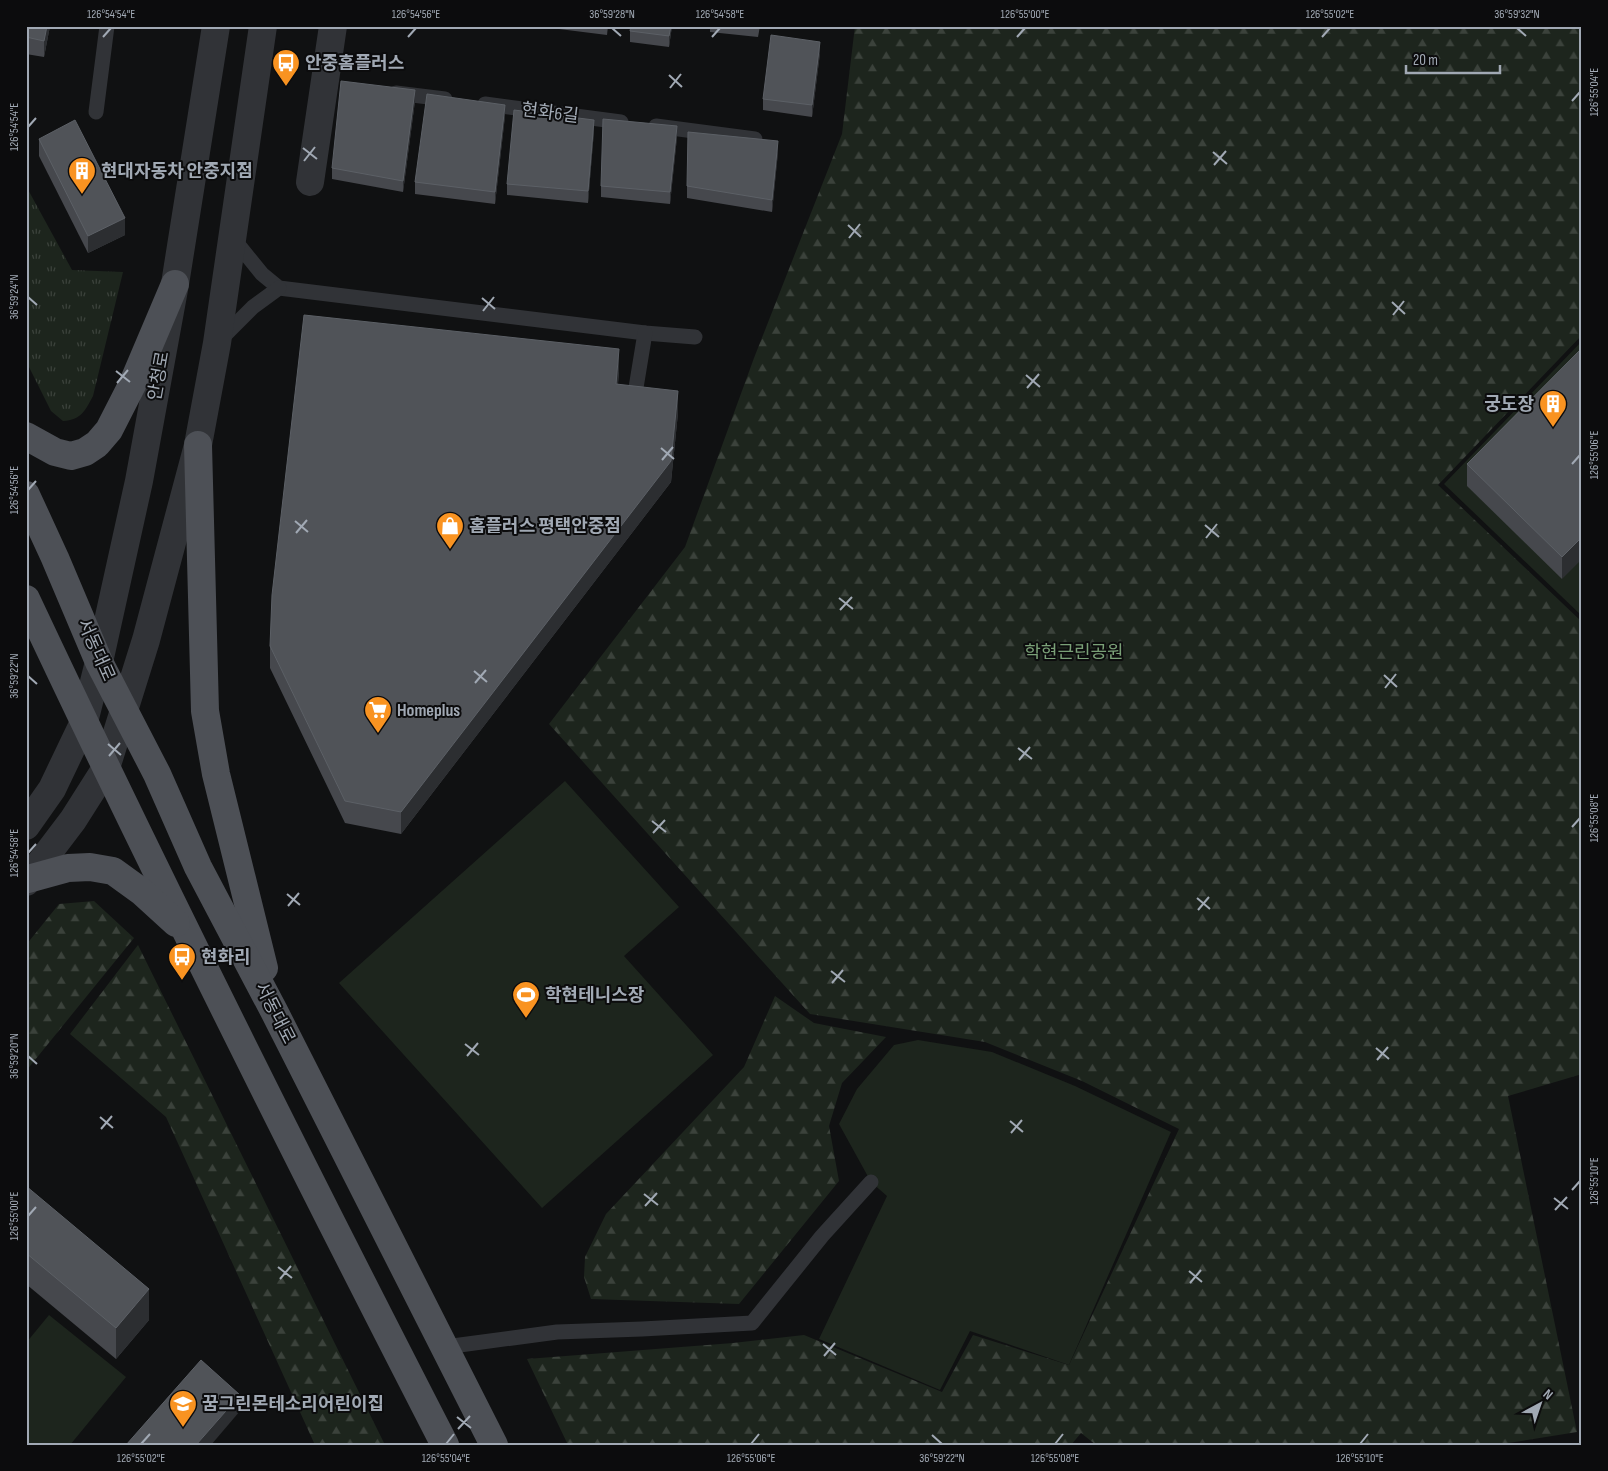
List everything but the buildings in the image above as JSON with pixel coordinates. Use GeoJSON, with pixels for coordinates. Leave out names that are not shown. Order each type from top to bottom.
{"type":"FeatureCollection","features":[{"type":"Feature","properties":{"kind":"main road"},"geometry":{"type":"LineString","coordinates":[[26,436],[55,452],[71,456],[85,452],[97,444],[109,430],[133,383],[175,284]]}},
{"type":"Feature","properties":{"kind":"main road"},"geometry":{"type":"LineString","coordinates":[[198,445],[205,711],[216,774],[274,1011]]}},
{"type":"Feature","properties":{"kind":"main road","name":"서동대로"},"geometry":{"type":"LineString","coordinates":[[26,495],[99,662],[158,774],[198,866],[274,1011],[494,1445]]}},
{"type":"Feature","properties":{"kind":"main road"},"geometry":{"type":"LineString","coordinates":[[26,600],[187,934],[445,1445]]}},
{"type":"Feature","properties":{"kind":"main road"},"geometry":{"type":"LineString","coordinates":[[27,880],[68,868],[90,868],[113,872],[142,892],[187,934]]}},
{"type":"Feature","properties":{"kind":"street","name":"안청로"},"geometry":{"type":"LineString","coordinates":[[26,826],[52,788],[84,722],[99,662],[139,481],[175,284],[216,26]]}},
{"type":"Feature","properties":{"kind":"street"},"geometry":{"type":"LineString","coordinates":[[27,880],[73,820],[106,768],[146,640],[198,445],[217,343],[263,26]]}},
{"type":"Feature","properties":{"kind":"street"},"geometry":{"type":"LineString","coordinates":[[310,182],[330,84],[333,26]]}},
{"type":"Feature","properties":{"kind":"street"},"geometry":{"type":"LineString","coordinates":[[84,722],[124,711]]}},
{"type":"Feature","properties":{"kind":"lane"},"geometry":{"type":"LineString","coordinates":[[96,112],[107,26]]}},
{"type":"Feature","properties":{"kind":"lane","name":"현화6길"},"geometry":{"type":"LineString","coordinates":[[384,91],[766,141]]}},
{"type":"Feature","properties":{"kind":"lane"},"geometry":{"type":"LineString","coordinates":[[231,237],[262,274],[279,288],[645,333],[695,337]]}},
{"type":"Feature","properties":{"kind":"lane"},"geometry":{"type":"LineString","coordinates":[[217,343],[253,307],[279,288]]}},
{"type":"Feature","properties":{"kind":"lane"},"geometry":{"type":"LineString","coordinates":[[632,408],[645,333]]}},
{"type":"Feature","properties":{"kind":"lane"},"geometry":{"type":"LineString","coordinates":[[445,1347],[557,1332],[642,1330],[752,1323],[822,1236],[871,1182]]}},
{"type":"Feature","properties":{"kind":"green space","name":"학현근린공원"},"geometry":{"type":"Polygon","coordinates":[[[855,26],[1582,26],[1582,335],[1438,485],[1582,622],[1582,1074],[1508,1096],[1577,1432],[1496,1445],[1096,1445],[1081,1433],[1071,1445],[568,1445],[527,1359],[733,1343],[804,1335],[942,1392],[973,1335],[1069,1365],[1179,1129],[1082,1081],[985,1042],[810,1014],[549,724],[685,547],[754,358],[842,134],[855,26]]]}},
{"type":"Feature","properties":{"kind":"green space"},"geometry":{"type":"Polygon","coordinates":[[[26,186],[72,270],[123,272],[93,396],[82,414],[69,420],[63,421],[51,411],[26,361],[26,186]]]}},
{"type":"Feature","properties":{"kind":"green space","name":"궁도장"},"geometry":{"type":"Polygon","coordinates":[[[1582,341],[1582,616],[1444,484],[1582,341]]]}},
{"type":"Feature","properties":{"kind":"green space","name":"학현테니스장"},"geometry":{"type":"Polygon","coordinates":[[[565,781],[679,907],[624,956],[713,1055],[542,1208],[339,983],[565,781]]]}},
{"type":"Feature","properties":{"kind":"green space"},"geometry":{"type":"Polygon","coordinates":[[[94,901],[134,938],[26,1071],[26,945],[59,904],[94,901]]]}},
{"type":"Feature","properties":{"kind":"green space"},"geometry":{"type":"Polygon","coordinates":[[[138,945],[385,1445],[315,1445],[166,1117],[70,1034],[138,945]]]}},
{"type":"Feature","properties":{"kind":"green space"},"geometry":{"type":"Polygon","coordinates":[[[775,996],[814,1023],[886,1037],[842,1083],[829,1126],[839,1181],[739,1304],[591,1299],[584,1277],[585,1257],[606,1214],[744,1067],[775,996]]]}},
{"type":"Feature","properties":{"kind":"green space"},"geometry":{"type":"Polygon","coordinates":[[[918,1040],[992,1052],[1075,1086],[1171,1132],[1069,1365],[970,1331],[940,1390],[819,1339],[887,1196],[871,1182],[839,1124],[857,1089],[894,1045],[918,1040]]]}},
{"type":"Feature","properties":{"kind":"green space"},"geometry":{"type":"Polygon","coordinates":[[[49,1315],[126,1377],[70,1445],[26,1445],[26,1343],[49,1315]]]}},
{"type":"Feature","properties":{"kind":"place","name":"안중홈플러스"},"geometry":{"type":"Point","coordinates":[286,87]}},
{"type":"Feature","properties":{"kind":"place","name":"현대자동차 안중지점"},"geometry":{"type":"Point","coordinates":[82,195]}},
{"type":"Feature","properties":{"kind":"place","name":"궁도장"},"geometry":{"type":"Point","coordinates":[1553,428]}},
{"type":"Feature","properties":{"kind":"place","name":"홈플러스 평택안중점"},"geometry":{"type":"Point","coordinates":[450,550]}},
{"type":"Feature","properties":{"kind":"place","name":"Homeplus"},"geometry":{"type":"Point","coordinates":[378,734]}},
{"type":"Feature","properties":{"kind":"place","name":"현화리"},"geometry":{"type":"Point","coordinates":[182,981]}},
{"type":"Feature","properties":{"kind":"place","name":"학현테니스장"},"geometry":{"type":"Point","coordinates":[526,1019]}},
{"type":"Feature","properties":{"kind":"place","name":"꿈그린몬테소리어린이집"},"geometry":{"type":"Point","coordinates":[183,1428]}}]}
